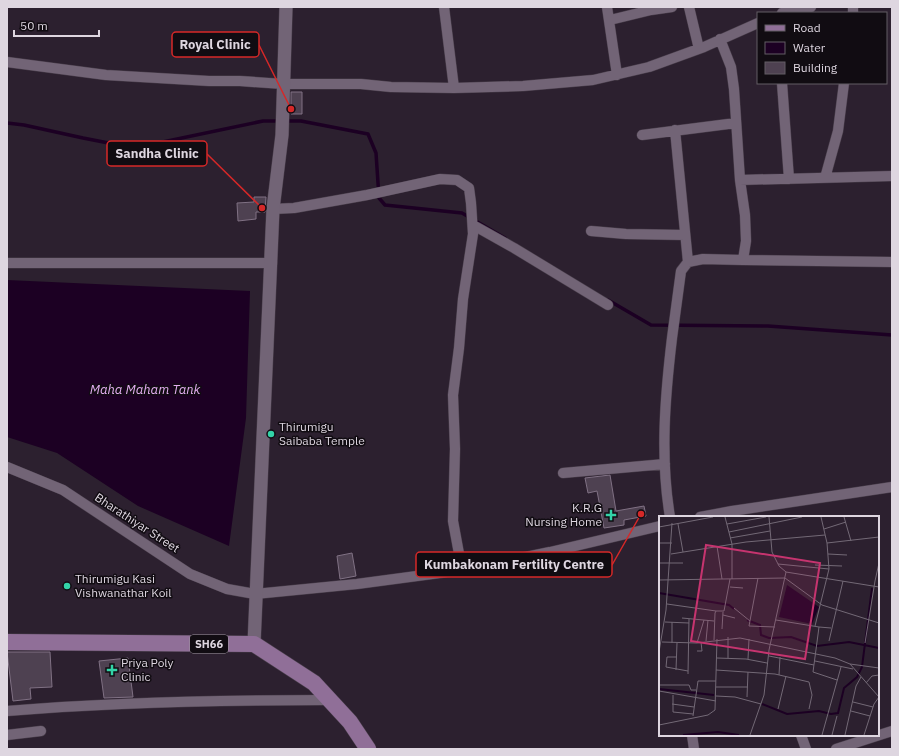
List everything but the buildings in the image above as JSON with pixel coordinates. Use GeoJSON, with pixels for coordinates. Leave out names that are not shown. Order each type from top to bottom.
{"type":"FeatureCollection","features":[{"type":"Feature","properties":{"kind":"main road","name":"SH66"},"geometry":{"type":"LineString","coordinates":[[7,642],[254,644]]}},
{"type":"Feature","properties":{"kind":"main road"},"geometry":{"type":"LineString","coordinates":[[254,644],[314,683],[350,722],[368,749]]}},
{"type":"Feature","properties":{"kind":"street"},"geometry":{"type":"LineString","coordinates":[[254,644],[255,594],[272,262],[273,209],[282,135],[286,7]]}},
{"type":"Feature","properties":{"kind":"street"},"geometry":{"type":"LineString","coordinates":[[444,7],[454,88]]}},
{"type":"Feature","properties":{"kind":"street"},"geometry":{"type":"LineString","coordinates":[[607,7],[617,75]]}},
{"type":"Feature","properties":{"kind":"street"},"geometry":{"type":"LineString","coordinates":[[610,20],[651,10],[672,7]]}},
{"type":"Feature","properties":{"kind":"street"},"geometry":{"type":"LineString","coordinates":[[689,7],[699,49]]}},
{"type":"Feature","properties":{"kind":"street"},"geometry":{"type":"LineString","coordinates":[[787,12],[811,7]]}},
{"type":"Feature","properties":{"kind":"street"},"geometry":{"type":"LineString","coordinates":[[7,62],[106,75],[208,81],[240,81],[283,84],[354,84],[391,87],[454,88],[523,86],[593,80],[649,67],[699,49],[757,23]]}},
{"type":"Feature","properties":{"kind":"street"},"geometry":{"type":"LineString","coordinates":[[720,39],[731,67],[740,180],[745,215],[746,241],[744,260]]}},
{"type":"Feature","properties":{"kind":"street"},"geometry":{"type":"LineString","coordinates":[[782,84],[789,179]]}},
{"type":"Feature","properties":{"kind":"street"},"geometry":{"type":"LineString","coordinates":[[825,178],[838,131],[844,84]]}},
{"type":"Feature","properties":{"kind":"street"},"geometry":{"type":"LineString","coordinates":[[642,135],[736,123]]}},
{"type":"Feature","properties":{"kind":"street"},"geometry":{"type":"LineString","coordinates":[[675,130],[688,262]]}},
{"type":"Feature","properties":{"kind":"street"},"geometry":{"type":"LineString","coordinates":[[740,180],[892,176]]}},
{"type":"Feature","properties":{"kind":"street"},"geometry":{"type":"LineString","coordinates":[[273,209],[294,208],[367,195],[440,179],[457,180],[469,188],[472,203],[473,230],[463,299],[453,395],[455,449],[453,521],[462,570]]}},
{"type":"Feature","properties":{"kind":"street"},"geometry":{"type":"LineString","coordinates":[[473,230],[514,248],[608,305]]}},
{"type":"Feature","properties":{"kind":"street"},"geometry":{"type":"LineString","coordinates":[[591,231],[626,234],[685,235]]}},
{"type":"Feature","properties":{"kind":"street"},"geometry":{"type":"LineString","coordinates":[[670,516],[665,464],[667,383],[681,271],[688,262],[703,259],[892,262]]}},
{"type":"Feature","properties":{"kind":"street"},"geometry":{"type":"LineString","coordinates":[[7,263],[272,262]]}},
{"type":"Feature","properties":{"kind":"street"},"geometry":{"type":"LineString","coordinates":[[563,472],[665,464]]}},
{"type":"Feature","properties":{"kind":"street","name":"Bharathiyar Street"},"geometry":{"type":"LineString","coordinates":[[7,467],[63,490],[190,574],[227,588],[255,594],[357,584],[462,570],[659,528]]}},
{"type":"Feature","properties":{"kind":"street"},"geometry":{"type":"LineString","coordinates":[[711,516],[733,514],[892,487]]}},
{"type":"Feature","properties":{"kind":"street"},"geometry":{"type":"LineString","coordinates":[[7,711],[58,706],[209,700],[330,700]]}},
{"type":"Feature","properties":{"kind":"street"},"geometry":{"type":"LineString","coordinates":[[7,736],[41,731]]}},
{"type":"Feature","properties":{"kind":"street"},"geometry":{"type":"LineString","coordinates":[[879,735],[892,731]]}},
{"type":"Feature","properties":{"kind":"street"},"geometry":{"type":"LineString","coordinates":[[692,736],[694,749]]}},
{"type":"Feature","properties":{"kind":"street"},"geometry":{"type":"LineString","coordinates":[[801,736],[806,749]]}},
{"type":"Feature","properties":{"kind":"street"},"geometry":{"type":"LineString","coordinates":[[836,749],[876,736]]}},
{"type":"Feature","properties":{"kind":"water","name":"Maha Maham Tank"},"geometry":{"type":"Polygon","coordinates":[[[7,280],[250,291],[246,418],[229,546],[138,506],[57,453],[7,437],[7,280]]]}},
{"type":"Feature","properties":{"kind":"waterway"},"geometry":{"type":"LineString","coordinates":[[7,123],[24,125],[134,148],[263,121],[279,121]]}},
{"type":"Feature","properties":{"kind":"waterway"},"geometry":{"type":"LineString","coordinates":[[285,121],[301,121],[368,134],[376,153],[379,198],[385,205],[462,213],[505,238]]}},
{"type":"Feature","properties":{"kind":"waterway"},"geometry":{"type":"LineString","coordinates":[[608,300],[651,325],[768,326],[892,335]]}},
{"type":"Feature","properties":{"kind":"place","name":"Royal Clinic"},"geometry":{"type":"Point","coordinates":[291,109]}},
{"type":"Feature","properties":{"kind":"place","name":"Sandha Clinic"},"geometry":{"type":"Point","coordinates":[262,208]}},
{"type":"Feature","properties":{"kind":"place","name":"Thirumigu Saibaba Temple"},"geometry":{"type":"Point","coordinates":[271,434]}},
{"type":"Feature","properties":{"kind":"place","name":"Kumbakonam Fertility Centre"},"geometry":{"type":"Point","coordinates":[641,514]}},
{"type":"Feature","properties":{"kind":"place","name":"K.R.G Nursing Home"},"geometry":{"type":"Point","coordinates":[611,515]}},
{"type":"Feature","properties":{"kind":"place","name":"Thirumigu Kasi Vishwanathar Koil"},"geometry":{"type":"Point","coordinates":[67,586]}},
{"type":"Feature","properties":{"kind":"place","name":"Priya Poly Clinic"},"geometry":{"type":"Point","coordinates":[112,670]}}]}
